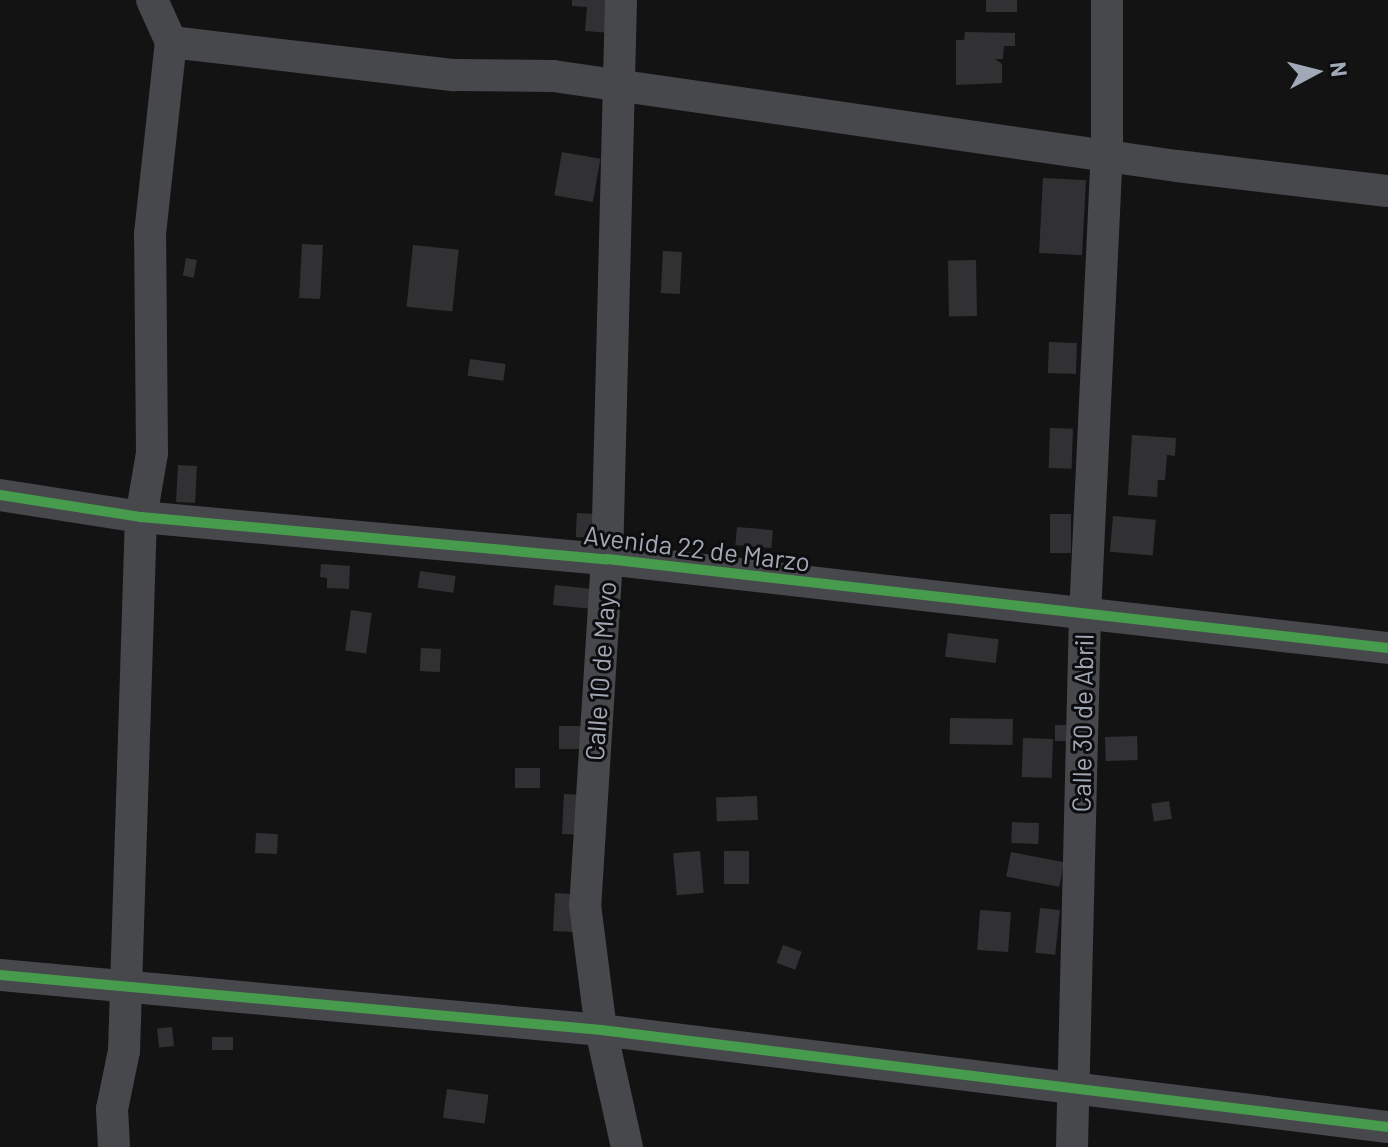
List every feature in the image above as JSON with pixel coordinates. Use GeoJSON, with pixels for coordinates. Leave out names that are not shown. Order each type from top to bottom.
{"type":"FeatureCollection","features":[{"type":"Feature","properties":{"kind":"street"},"geometry":{"type":"LineString","coordinates":[[114,1147],[112,1109],[124,1051],[127,990],[141,517],[152,453],[150,234],[171,42],[152,0]]}},
{"type":"Feature","properties":{"kind":"street","name":"Calle 10 de Mayo"},"geometry":{"type":"LineString","coordinates":[[621,0],[607,559],[585,905],[601,1030],[627,1147]]}},
{"type":"Feature","properties":{"kind":"street","name":"Calle 30 de Abril"},"geometry":{"type":"LineString","coordinates":[[1072,1147],[1085,615],[1107,156],[1107,0]]}},
{"type":"Feature","properties":{"kind":"street"},"geometry":{"type":"LineString","coordinates":[[171,42],[454,75],[553,76],[1107,156],[1388,191]]}},
{"type":"Feature","properties":{"kind":"street","name":"Avenida 22 de Marzo"},"geometry":{"type":"LineString","coordinates":[[0,495],[141,517],[607,559],[1388,648]]}},
{"type":"Feature","properties":{"kind":"street"},"geometry":{"type":"LineString","coordinates":[[0,975],[127,990],[601,1030],[1388,1127]]}},
{"type":"Feature","properties":{"kind":"building"},"geometry":{"type":"Polygon","coordinates":[[[572,0],[614,0],[611,33],[585,31],[587,7],[572,6],[572,0]]]}},
{"type":"Feature","properties":{"kind":"building"},"geometry":{"type":"Polygon","coordinates":[[[986,0],[1017,0],[1017,12],[986,12],[986,0]]]}},
{"type":"Feature","properties":{"kind":"building"},"geometry":{"type":"Polygon","coordinates":[[[965,32],[1015,33],[1015,46],[1004,46],[1003,59],[995,59],[1002,64],[1002,83],[956,85],[956,40],[964,40],[965,32]]]}},
{"type":"Feature","properties":{"kind":"building"},"geometry":{"type":"Polygon","coordinates":[[[562,152],[600,159],[593,202],[554,195],[562,152]]]}},
{"type":"Feature","properties":{"kind":"building"},"geometry":{"type":"Polygon","coordinates":[[[1043,178],[1086,180],[1082,255],[1039,253],[1043,178]]]}},
{"type":"Feature","properties":{"kind":"building"},"geometry":{"type":"Polygon","coordinates":[[[302,244],[323,245],[320,299],[299,298],[302,244]]]}},
{"type":"Feature","properties":{"kind":"building"},"geometry":{"type":"Polygon","coordinates":[[[413,245],[459,250],[452,311],[407,307],[413,245]]]}},
{"type":"Feature","properties":{"kind":"building"},"geometry":{"type":"Polygon","coordinates":[[[663,251],[682,252],[680,294],[661,293],[663,251]]]}},
{"type":"Feature","properties":{"kind":"building"},"geometry":{"type":"Polygon","coordinates":[[[186,258],[197,260],[194,278],[183,276],[186,258]]]}},
{"type":"Feature","properties":{"kind":"building"},"geometry":{"type":"Polygon","coordinates":[[[948,260],[976,260],[977,316],[949,316],[948,260]]]}},
{"type":"Feature","properties":{"kind":"building"},"geometry":{"type":"Polygon","coordinates":[[[1049,342],[1077,343],[1076,374],[1048,373],[1049,342]]]}},
{"type":"Feature","properties":{"kind":"building"},"geometry":{"type":"Polygon","coordinates":[[[470,359],[506,364],[503,381],[468,376],[470,359]]]}},
{"type":"Feature","properties":{"kind":"building"},"geometry":{"type":"Polygon","coordinates":[[[1050,428],[1073,429],[1072,469],[1049,468],[1050,428]]]}},
{"type":"Feature","properties":{"kind":"building"},"geometry":{"type":"Polygon","coordinates":[[[1132,435],[1176,438],[1175,456],[1167,455],[1165,480],[1158,480],[1157,497],[1128,495],[1132,435]]]}},
{"type":"Feature","properties":{"kind":"building"},"geometry":{"type":"Polygon","coordinates":[[[178,465],[197,466],[195,503],[176,502],[178,465]]]}},
{"type":"Feature","properties":{"kind":"building"},"geometry":{"type":"Polygon","coordinates":[[[577,513],[597,514],[596,538],[576,537],[577,513]]]}},
{"type":"Feature","properties":{"kind":"building"},"geometry":{"type":"Polygon","coordinates":[[[1050,514],[1071,514],[1071,553],[1050,553],[1050,514]]]}},
{"type":"Feature","properties":{"kind":"building"},"geometry":{"type":"Polygon","coordinates":[[[1113,516],[1156,520],[1153,556],[1110,552],[1113,516]]]}},
{"type":"Feature","properties":{"kind":"building"},"geometry":{"type":"Polygon","coordinates":[[[737,527],[773,530],[771,548],[735,545],[737,527]]]}},
{"type":"Feature","properties":{"kind":"building"},"geometry":{"type":"Polygon","coordinates":[[[321,564],[350,566],[349,589],[327,588],[327,578],[320,577],[321,564]]]}},
{"type":"Feature","properties":{"kind":"building"},"geometry":{"type":"Polygon","coordinates":[[[420,571],[456,576],[453,593],[418,588],[420,571]]]}},
{"type":"Feature","properties":{"kind":"building"},"geometry":{"type":"Polygon","coordinates":[[[555,585],[593,589],[591,609],[553,605],[555,585]]]}},
{"type":"Feature","properties":{"kind":"building"},"geometry":{"type":"Polygon","coordinates":[[[351,610],[372,613],[366,654],[345,651],[351,610]]]}},
{"type":"Feature","properties":{"kind":"building"},"geometry":{"type":"Polygon","coordinates":[[[948,633],[999,639],[996,663],[945,657],[948,633]]]}},
{"type":"Feature","properties":{"kind":"building"},"geometry":{"type":"Polygon","coordinates":[[[421,648],[441,649],[440,672],[420,671],[421,648]]]}},
{"type":"Feature","properties":{"kind":"building"},"geometry":{"type":"Polygon","coordinates":[[[950,718],[1013,719],[1013,745],[950,744],[950,718]]]}},
{"type":"Feature","properties":{"kind":"building"},"geometry":{"type":"Polygon","coordinates":[[[1055,725],[1066,725],[1066,741],[1055,741],[1055,725]]]}},
{"type":"Feature","properties":{"kind":"building"},"geometry":{"type":"Polygon","coordinates":[[[559,726],[586,726],[586,749],[559,749],[559,726]]]}},
{"type":"Feature","properties":{"kind":"building"},"geometry":{"type":"Polygon","coordinates":[[[1137,736],[1138,760],[1106,761],[1105,737],[1137,736]]]}},
{"type":"Feature","properties":{"kind":"building"},"geometry":{"type":"Polygon","coordinates":[[[1023,738],[1053,739],[1052,778],[1022,777],[1023,738]]]}},
{"type":"Feature","properties":{"kind":"building"},"geometry":{"type":"Polygon","coordinates":[[[515,768],[540,768],[540,788],[515,788],[515,768]]]}},
{"type":"Feature","properties":{"kind":"building"},"geometry":{"type":"Polygon","coordinates":[[[564,794],[581,795],[579,835],[562,834],[564,794]]]}},
{"type":"Feature","properties":{"kind":"building"},"geometry":{"type":"Polygon","coordinates":[[[757,796],[758,820],[717,821],[716,797],[757,796]]]}},
{"type":"Feature","properties":{"kind":"building"},"geometry":{"type":"Polygon","coordinates":[[[1169,801],[1172,819],[1154,822],[1151,804],[1169,801]]]}},
{"type":"Feature","properties":{"kind":"building"},"geometry":{"type":"Polygon","coordinates":[[[1012,822],[1039,823],[1038,844],[1011,843],[1012,822]]]}},
{"type":"Feature","properties":{"kind":"building"},"geometry":{"type":"Polygon","coordinates":[[[256,833],[278,834],[277,854],[255,853],[256,833]]]}},
{"type":"Feature","properties":{"kind":"building"},"geometry":{"type":"Polygon","coordinates":[[[700,851],[704,893],[677,895],[673,853],[700,851]]]}},
{"type":"Feature","properties":{"kind":"building"},"geometry":{"type":"Polygon","coordinates":[[[724,851],[749,851],[749,884],[724,884],[724,851]]]}},
{"type":"Feature","properties":{"kind":"building"},"geometry":{"type":"Polygon","coordinates":[[[1011,852],[1064,862],[1059,887],[1006,877],[1011,852]]]}},
{"type":"Feature","properties":{"kind":"building"},"geometry":{"type":"Polygon","coordinates":[[[555,893],[577,894],[575,932],[553,931],[555,893]]]}},
{"type":"Feature","properties":{"kind":"building"},"geometry":{"type":"Polygon","coordinates":[[[1040,908],[1060,910],[1055,955],[1035,953],[1040,908]]]}},
{"type":"Feature","properties":{"kind":"building"},"geometry":{"type":"Polygon","coordinates":[[[980,910],[1011,912],[1008,952],[977,950],[980,910]]]}},
{"type":"Feature","properties":{"kind":"building"},"geometry":{"type":"Polygon","coordinates":[[[783,945],[802,952],[795,970],[777,963],[783,945]]]}},
{"type":"Feature","properties":{"kind":"building"},"geometry":{"type":"Polygon","coordinates":[[[172,1027],[174,1046],[159,1047],[157,1029],[172,1027]]]}},
{"type":"Feature","properties":{"kind":"building"},"geometry":{"type":"Polygon","coordinates":[[[212,1037],[233,1037],[233,1050],[212,1050],[212,1037]]]}},
{"type":"Feature","properties":{"kind":"building"},"geometry":{"type":"Polygon","coordinates":[[[447,1089],[489,1095],[485,1124],[443,1118],[447,1089]]]}},
{"type":"Feature","properties":{"kind":"cycle path"},"geometry":{"type":"LineString","coordinates":[[0,495],[141,517],[607,559],[1388,648]]}},
{"type":"Feature","properties":{"kind":"cycle path"},"geometry":{"type":"LineString","coordinates":[[0,975],[601,1030],[1388,1127]]}}]}
